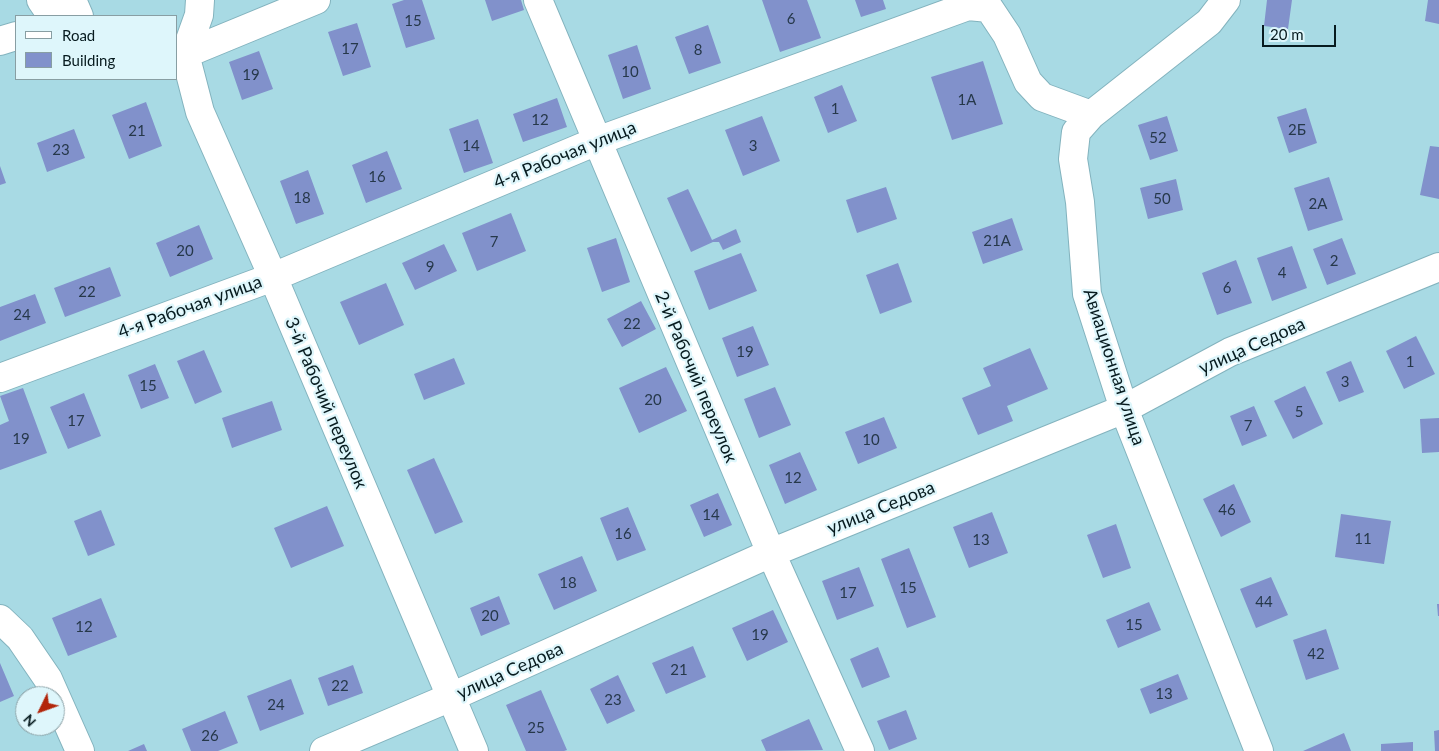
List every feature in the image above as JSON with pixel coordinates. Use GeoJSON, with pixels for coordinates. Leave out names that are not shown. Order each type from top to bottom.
{"type":"FeatureCollection","features":[{"type":"Feature","properties":{"kind":"street"},"geometry":{"type":"LineString","coordinates":[[41,0],[51,15]]}},
{"type":"Feature","properties":{"kind":"street"},"geometry":{"type":"LineString","coordinates":[[72,0],[79,15]]}},
{"type":"Feature","properties":{"kind":"street"},"geometry":{"type":"LineString","coordinates":[[181,54],[199,15],[200,0]]}},
{"type":"Feature","properties":{"kind":"street"},"geometry":{"type":"LineString","coordinates":[[181,54],[316,0]]}},
{"type":"Feature","properties":{"kind":"street","name":"2-й Рабочий переулок"},"geometry":{"type":"LineString","coordinates":[[538,0],[771,553],[860,751]]}},
{"type":"Feature","properties":{"kind":"street","name":"Авиационная улица"},"geometry":{"type":"LineString","coordinates":[[1226,0],[1209,22],[1091,115],[1076,132],[1073,159],[1080,202],[1087,294],[1124,409],[1259,751]]}},
{"type":"Feature","properties":{"kind":"street","name":"4-я Рабочая улица"},"geometry":{"type":"LineString","coordinates":[[0,378],[273,277],[597,140],[968,6],[989,8],[1007,35],[1028,82],[1042,97],[1091,115]]}},
{"type":"Feature","properties":{"kind":"street"},"geometry":{"type":"LineString","coordinates":[[0,42],[15,36]]}},
{"type":"Feature","properties":{"kind":"street","name":"3-й Рабочий переулок"},"geometry":{"type":"LineString","coordinates":[[181,54],[200,112],[273,277],[474,751]]}},
{"type":"Feature","properties":{"kind":"street","name":"улица Седова"},"geometry":{"type":"LineString","coordinates":[[324,751],[451,697],[771,553],[1124,409],[1230,352],[1439,267]]}},
{"type":"Feature","properties":{"kind":"street"},"geometry":{"type":"LineString","coordinates":[[0,619],[20,638],[48,679],[80,751]]}},
{"type":"Feature","properties":{"kind":"building"},"geometry":{"type":"Polygon","coordinates":[[[404,0],[422,0],[435,39],[406,48],[392,4],[404,0]]]}},
{"type":"Feature","properties":{"kind":"building"},"geometry":{"type":"Polygon","coordinates":[[[485,0],[521,0],[524,10],[492,21],[485,0]]]}},
{"type":"Feature","properties":{"kind":"building"},"geometry":{"type":"Polygon","coordinates":[[[762,0],[807,0],[821,38],[780,52],[762,0]]]}},
{"type":"Feature","properties":{"kind":"building"},"geometry":{"type":"Polygon","coordinates":[[[855,0],[883,0],[886,9],[861,17],[855,0]]]}},
{"type":"Feature","properties":{"kind":"building"},"geometry":{"type":"Polygon","coordinates":[[[1267,0],[1292,0],[1288,29],[1264,26],[1267,0]]]}},
{"type":"Feature","properties":{"kind":"building"},"geometry":{"type":"Polygon","coordinates":[[[1428,0],[1439,0],[1439,24],[1425,21],[1428,0]]]}},
{"type":"Feature","properties":{"kind":"building"},"geometry":{"type":"Polygon","coordinates":[[[357,23],[371,67],[343,76],[328,32],[357,23]]]}},
{"type":"Feature","properties":{"kind":"building"},"geometry":{"type":"Polygon","coordinates":[[[708,25],[721,63],[689,74],[675,37],[708,25]]]}},
{"type":"Feature","properties":{"kind":"building"},"geometry":{"type":"Polygon","coordinates":[[[637,45],[651,89],[623,99],[608,55],[637,45]]]}},
{"type":"Feature","properties":{"kind":"building"},"geometry":{"type":"Polygon","coordinates":[[[259,51],[273,89],[242,100],[229,62],[259,51]]]}},
{"type":"Feature","properties":{"kind":"building"},"geometry":{"type":"Polygon","coordinates":[[[983,61],[1003,124],[952,140],[931,77],[983,61]]]}},
{"type":"Feature","properties":{"kind":"building"},"geometry":{"type":"Polygon","coordinates":[[[842,85],[857,121],[828,133],[814,97],[842,85]]]}},
{"type":"Feature","properties":{"kind":"building"},"geometry":{"type":"Polygon","coordinates":[[[557,98],[567,127],[523,142],[513,114],[557,98]]]}},
{"type":"Feature","properties":{"kind":"building"},"geometry":{"type":"Polygon","coordinates":[[[146,102],[162,146],[129,159],[112,115],[146,102]]]}},
{"type":"Feature","properties":{"kind":"building"},"geometry":{"type":"Polygon","coordinates":[[[1306,108],[1317,143],[1289,153],[1277,117],[1306,108]]]}},
{"type":"Feature","properties":{"kind":"building"},"geometry":{"type":"Polygon","coordinates":[[[762,116],[780,161],[743,176],[725,130],[762,116]]]}},
{"type":"Feature","properties":{"kind":"building"},"geometry":{"type":"Polygon","coordinates":[[[1167,116],[1178,151],[1150,160],[1138,125],[1167,116]]]}},
{"type":"Feature","properties":{"kind":"building"},"geometry":{"type":"Polygon","coordinates":[[[478,119],[493,163],[464,173],[449,129],[478,119]]]}},
{"type":"Feature","properties":{"kind":"building"},"geometry":{"type":"Polygon","coordinates":[[[74,129],[85,158],[47,172],[37,143],[74,129]]]}},
{"type":"Feature","properties":{"kind":"building"},"geometry":{"type":"Polygon","coordinates":[[[1430,146],[1439,147],[1439,199],[1420,195],[1430,146]]]}},
{"type":"Feature","properties":{"kind":"building"},"geometry":{"type":"Polygon","coordinates":[[[387,151],[402,189],[366,203],[352,165],[387,151]]]}},
{"type":"Feature","properties":{"kind":"building"},"geometry":{"type":"Polygon","coordinates":[[[0,166],[6,183],[0,185],[0,166]]]}},
{"type":"Feature","properties":{"kind":"building"},"geometry":{"type":"Polygon","coordinates":[[[308,170],[324,214],[296,224],[280,181],[308,170]]]}},
{"type":"Feature","properties":{"kind":"building"},"geometry":{"type":"Polygon","coordinates":[[[1329,177],[1343,220],[1308,231],[1294,188],[1329,177]]]}},
{"type":"Feature","properties":{"kind":"building"},"geometry":{"type":"Polygon","coordinates":[[[1176,179],[1183,210],[1148,219],[1140,188],[1176,179]]]}},
{"type":"Feature","properties":{"kind":"building"},"geometry":{"type":"Polygon","coordinates":[[[886,187],[897,219],[857,233],[846,200],[886,187]]]}},
{"type":"Feature","properties":{"kind":"building"},"geometry":{"type":"Polygon","coordinates":[[[688,189],[712,240],[736,229],[741,242],[723,250],[719,242],[713,242],[691,252],[667,198],[688,189]]]}},
{"type":"Feature","properties":{"kind":"building"},"geometry":{"type":"Polygon","coordinates":[[[511,213],[526,251],[477,271],[462,233],[511,213]]]}},
{"type":"Feature","properties":{"kind":"building"},"geometry":{"type":"Polygon","coordinates":[[[1012,218],[1023,250],[983,264],[972,232],[1012,218]]]}},
{"type":"Feature","properties":{"kind":"building"},"geometry":{"type":"Polygon","coordinates":[[[199,225],[213,259],[170,277],[156,243],[199,225]]]}},
{"type":"Feature","properties":{"kind":"building"},"geometry":{"type":"Polygon","coordinates":[[[616,238],[630,282],[602,292],[587,248],[616,238]]]}},
{"type":"Feature","properties":{"kind":"building"},"geometry":{"type":"Polygon","coordinates":[[[1342,238],[1356,274],[1327,285],[1313,249],[1342,238]]]}},
{"type":"Feature","properties":{"kind":"building"},"geometry":{"type":"Polygon","coordinates":[[[444,244],[457,271],[415,290],[402,263],[444,244]]]}},
{"type":"Feature","properties":{"kind":"building"},"geometry":{"type":"Polygon","coordinates":[[[1292,246],[1307,288],[1272,301],[1257,258],[1292,246]]]}},
{"type":"Feature","properties":{"kind":"building"},"geometry":{"type":"Polygon","coordinates":[[[741,253],[757,291],[709,310],[694,271],[741,253]]]}},
{"type":"Feature","properties":{"kind":"building"},"geometry":{"type":"Polygon","coordinates":[[[1236,260],[1252,303],[1217,315],[1202,273],[1236,260]]]}},
{"type":"Feature","properties":{"kind":"building"},"geometry":{"type":"Polygon","coordinates":[[[898,263],[912,302],[880,314],[866,275],[898,263]]]}},
{"type":"Feature","properties":{"kind":"building"},"geometry":{"type":"Polygon","coordinates":[[[110,267],[121,296],[65,317],[54,288],[110,267]]]}},
{"type":"Feature","properties":{"kind":"building"},"geometry":{"type":"Polygon","coordinates":[[[386,283],[404,325],[359,345],[340,302],[386,283]]]}},
{"type":"Feature","properties":{"kind":"building"},"geometry":{"type":"Polygon","coordinates":[[[35,294],[46,323],[0,341],[0,307],[35,294]]]}},
{"type":"Feature","properties":{"kind":"building"},"geometry":{"type":"Polygon","coordinates":[[[641,301],[656,329],[622,347],[607,319],[641,301]]]}},
{"type":"Feature","properties":{"kind":"building"},"geometry":{"type":"Polygon","coordinates":[[[753,326],[769,365],[737,377],[722,338],[753,326]]]}},
{"type":"Feature","properties":{"kind":"building"},"geometry":{"type":"Polygon","coordinates":[[[1416,336],[1435,374],[1404,389],[1386,351],[1416,336]]]}},
{"type":"Feature","properties":{"kind":"building"},"geometry":{"type":"Polygon","coordinates":[[[1030,348],[1048,389],[1007,406],[1013,421],[978,435],[962,398],[991,386],[983,368],[1030,348]]]}},
{"type":"Feature","properties":{"kind":"building"},"geometry":{"type":"Polygon","coordinates":[[[204,350],[222,392],[195,404],[177,361],[204,350]]]}},
{"type":"Feature","properties":{"kind":"building"},"geometry":{"type":"Polygon","coordinates":[[[454,358],[465,384],[424,400],[414,374],[454,358]]]}},
{"type":"Feature","properties":{"kind":"building"},"geometry":{"type":"Polygon","coordinates":[[[1351,361],[1364,392],[1339,402],[1326,372],[1351,361]]]}},
{"type":"Feature","properties":{"kind":"building"},"geometry":{"type":"Polygon","coordinates":[[[155,364],[169,398],[141,409],[128,375],[155,364]]]}},
{"type":"Feature","properties":{"kind":"building"},"geometry":{"type":"Polygon","coordinates":[[[666,367],[687,411],[639,433],[619,388],[666,367]]]}},
{"type":"Feature","properties":{"kind":"building"},"geometry":{"type":"Polygon","coordinates":[[[1305,386],[1323,424],[1293,439],[1274,401],[1305,386]]]}},
{"type":"Feature","properties":{"kind":"building"},"geometry":{"type":"Polygon","coordinates":[[[775,387],[791,425],[759,438],[744,399],[775,387]]]}},
{"type":"Feature","properties":{"kind":"building"},"geometry":{"type":"Polygon","coordinates":[[[23,388],[47,453],[0,470],[0,425],[9,421],[0,396],[23,388]]]}},
{"type":"Feature","properties":{"kind":"building"},"geometry":{"type":"Polygon","coordinates":[[[84,393],[101,436],[68,449],[50,407],[84,393]]]}},
{"type":"Feature","properties":{"kind":"building"},"geometry":{"type":"Polygon","coordinates":[[[272,401],[282,430],[232,448],[222,418],[272,401]]]}},
{"type":"Feature","properties":{"kind":"building"},"geometry":{"type":"Polygon","coordinates":[[[1254,406],[1267,436],[1242,446],[1230,416],[1254,406]]]}},
{"type":"Feature","properties":{"kind":"building"},"geometry":{"type":"Polygon","coordinates":[[[884,417],[897,448],[858,464],[845,432],[884,417]]]}},
{"type":"Feature","properties":{"kind":"building"},"geometry":{"type":"Polygon","coordinates":[[[1439,418],[1439,452],[1422,453],[1420,419],[1439,418]]]}},
{"type":"Feature","properties":{"kind":"building"},"geometry":{"type":"Polygon","coordinates":[[[800,452],[817,490],[785,504],[769,465],[800,452]]]}},
{"type":"Feature","properties":{"kind":"building"},"geometry":{"type":"Polygon","coordinates":[[[434,458],[463,522],[435,534],[407,470],[434,458]]]}},
{"type":"Feature","properties":{"kind":"building"},"geometry":{"type":"Polygon","coordinates":[[[1234,484],[1251,522],[1221,537],[1203,499],[1234,484]]]}},
{"type":"Feature","properties":{"kind":"building"},"geometry":{"type":"Polygon","coordinates":[[[718,493],[732,525],[704,537],[690,505],[718,493]]]}},
{"type":"Feature","properties":{"kind":"building"},"geometry":{"type":"Polygon","coordinates":[[[327,506],[344,546],[291,568],[274,528],[327,506]]]}},
{"type":"Feature","properties":{"kind":"building"},"geometry":{"type":"Polygon","coordinates":[[[628,507],[646,550],[617,561],[600,518],[628,507]]]}},
{"type":"Feature","properties":{"kind":"building"},"geometry":{"type":"Polygon","coordinates":[[[101,510],[115,545],[88,556],[74,521],[101,510]]]}},
{"type":"Feature","properties":{"kind":"building"},"geometry":{"type":"Polygon","coordinates":[[[992,512],[1008,553],[969,568],[953,527],[992,512]]]}},
{"type":"Feature","properties":{"kind":"building"},"geometry":{"type":"Polygon","coordinates":[[[1341,514],[1391,521],[1384,564],[1335,557],[1341,514]]]}},
{"type":"Feature","properties":{"kind":"building"},"geometry":{"type":"Polygon","coordinates":[[[1116,524],[1131,568],[1103,578],[1087,535],[1116,524]]]}},
{"type":"Feature","properties":{"kind":"building"},"geometry":{"type":"Polygon","coordinates":[[[909,548],[936,617],[907,628],[881,559],[909,548]]]}},
{"type":"Feature","properties":{"kind":"building"},"geometry":{"type":"Polygon","coordinates":[[[582,556],[597,591],[554,610],[538,574],[582,556]]]}},
{"type":"Feature","properties":{"kind":"building"},"geometry":{"type":"Polygon","coordinates":[[[859,567],[874,606],[837,620],[822,581],[859,567]]]}},
{"type":"Feature","properties":{"kind":"building"},"geometry":{"type":"Polygon","coordinates":[[[1271,577],[1288,615],[1256,628],[1240,589],[1271,577]]]}},
{"type":"Feature","properties":{"kind":"building"},"geometry":{"type":"Polygon","coordinates":[[[499,596],[510,624],[481,636],[470,608],[499,596]]]}},
{"type":"Feature","properties":{"kind":"building"},"geometry":{"type":"Polygon","coordinates":[[[101,598],[117,637],[68,656],[52,618],[101,598]]]}},
{"type":"Feature","properties":{"kind":"building"},"geometry":{"type":"Polygon","coordinates":[[[1149,602],[1161,630],[1118,648],[1106,620],[1149,602]]]}},
{"type":"Feature","properties":{"kind":"building"},"geometry":{"type":"Polygon","coordinates":[[[1437,604],[1439,604],[1439,616],[1438,616],[1437,604]]]}},
{"type":"Feature","properties":{"kind":"building"},"geometry":{"type":"Polygon","coordinates":[[[773,610],[788,642],[747,661],[732,628],[773,610]]]}},
{"type":"Feature","properties":{"kind":"building"},"geometry":{"type":"Polygon","coordinates":[[[1326,629],[1339,669],[1306,680],[1293,640],[1326,629]]]}},
{"type":"Feature","properties":{"kind":"building"},"geometry":{"type":"Polygon","coordinates":[[[693,646],[706,677],[666,694],[652,663],[693,646]]]}},
{"type":"Feature","properties":{"kind":"building"},"geometry":{"type":"Polygon","coordinates":[[[878,647],[890,677],[862,688],[850,659],[878,647]]]}},
{"type":"Feature","properties":{"kind":"building"},"geometry":{"type":"Polygon","coordinates":[[[0,663],[14,696],[0,702],[0,663]]]}},
{"type":"Feature","properties":{"kind":"building"},"geometry":{"type":"Polygon","coordinates":[[[353,665],[363,693],[328,706],[318,678],[353,665]]]}},
{"type":"Feature","properties":{"kind":"building"},"geometry":{"type":"Polygon","coordinates":[[[1178,674],[1188,699],[1150,714],[1140,689],[1178,674]]]}},
{"type":"Feature","properties":{"kind":"building"},"geometry":{"type":"Polygon","coordinates":[[[618,675],[635,711],[607,724],[590,689],[618,675]]]}},
{"type":"Feature","properties":{"kind":"building"},"geometry":{"type":"Polygon","coordinates":[[[291,679],[304,714],[260,731],[247,696],[291,679]]]}},
{"type":"Feature","properties":{"kind":"building"},"geometry":{"type":"Polygon","coordinates":[[[541,690],[567,750],[526,751],[506,705],[541,690]]]}},
{"type":"Feature","properties":{"kind":"building"},"geometry":{"type":"Polygon","coordinates":[[[906,710],[917,739],[889,750],[877,721],[906,710]]]}},
{"type":"Feature","properties":{"kind":"building"},"geometry":{"type":"Polygon","coordinates":[[[225,711],[238,743],[218,751],[191,751],[182,729],[225,711]]]}},
{"type":"Feature","properties":{"kind":"building"},"geometry":{"type":"Polygon","coordinates":[[[809,719],[823,750],[766,751],[761,740],[809,719]]]}},
{"type":"Feature","properties":{"kind":"building"},"geometry":{"type":"Polygon","coordinates":[[[1439,730],[1439,751],[1435,751],[1434,731],[1439,730]]]}},
{"type":"Feature","properties":{"kind":"building"},"geometry":{"type":"Polygon","coordinates":[[[1344,733],[1351,751],[1303,751],[1344,733]]]}},
{"type":"Feature","properties":{"kind":"building"},"geometry":{"type":"Polygon","coordinates":[[[1413,742],[1413,751],[1381,751],[1381,744],[1413,742]]]}},
{"type":"Feature","properties":{"kind":"building"},"geometry":{"type":"Polygon","coordinates":[[[144,744],[147,751],[128,751],[144,744]]]}}]}
